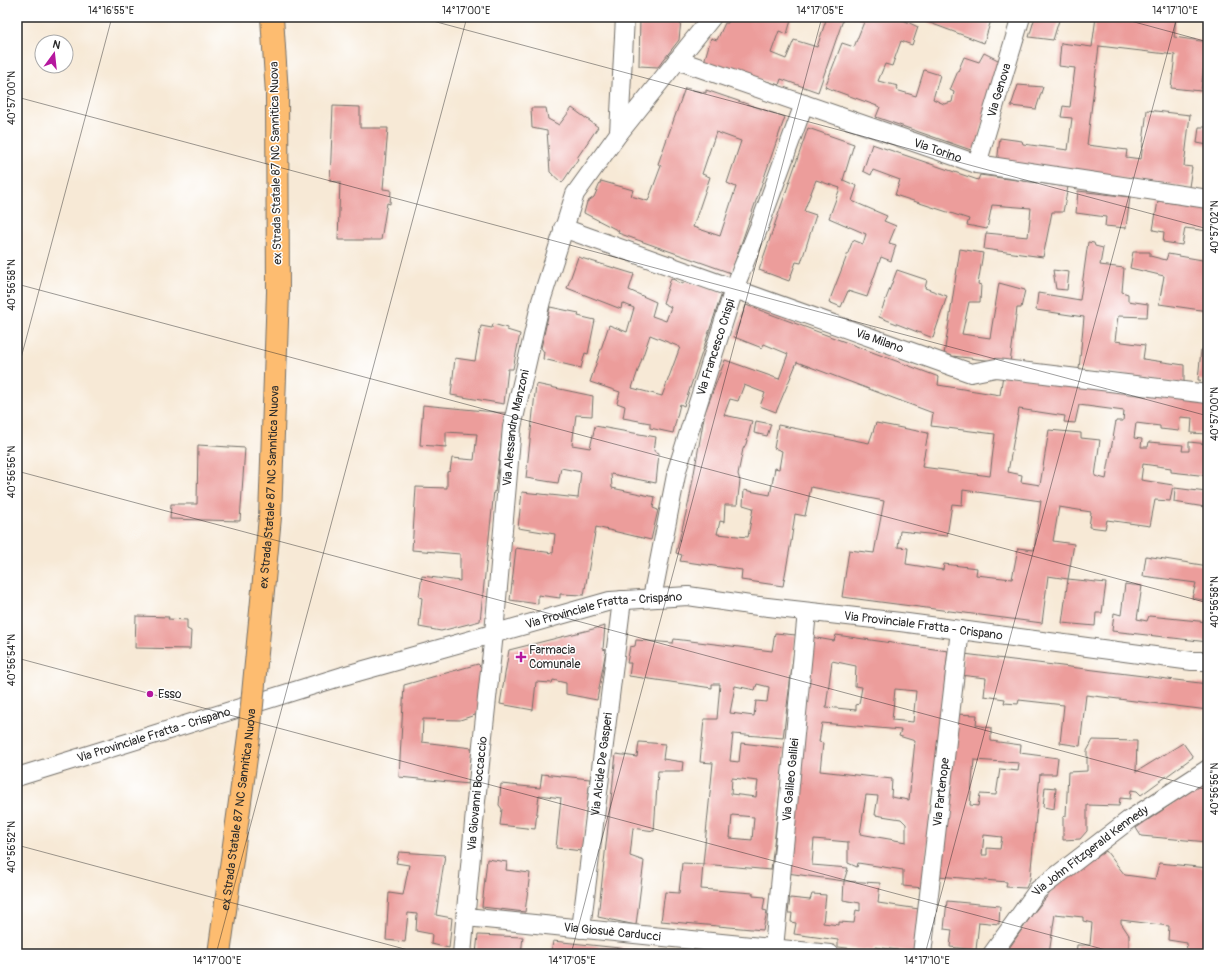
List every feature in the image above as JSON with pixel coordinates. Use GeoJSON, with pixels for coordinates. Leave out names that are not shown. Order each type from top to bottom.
{"type":"FeatureCollection","features":[{"type":"Feature","properties":{"kind":"highway","name":"ex Strada Statale 87 NC Sannitica Nuova"},"geometry":{"type":"LineString","coordinates":[[219,954],[249,736],[270,518],[278,292],[277,94],[272,17]]}},
{"type":"Feature","properties":{"kind":"street"},"geometry":{"type":"LineString","coordinates":[[619,133],[625,17]]}},
{"type":"Feature","properties":{"kind":"street","name":"Via Alessandro Manzoni"},"geometry":{"type":"LineString","coordinates":[[494,633],[512,427],[541,301],[575,194],[619,133],[712,17]]}},
{"type":"Feature","properties":{"kind":"street","name":"Via Genova"},"geometry":{"type":"LineString","coordinates":[[977,164],[1021,17]]}},
{"type":"Feature","properties":{"kind":"street","name":"Via Torino"},"geometry":{"type":"LineString","coordinates":[[677,60],[977,164],[1208,199]]}},
{"type":"Feature","properties":{"kind":"street","name":"Via Francesco Crispi"},"geometry":{"type":"LineString","coordinates":[[652,598],[678,470],[734,288],[759,228],[804,104]]}},
{"type":"Feature","properties":{"kind":"street","name":"Via Milano"},"geometry":{"type":"LineString","coordinates":[[563,228],[971,373],[996,368],[1208,394]]}},
{"type":"Feature","properties":{"kind":"street","name":"Via Provinciale Fratta - Crispano"},"geometry":{"type":"LineString","coordinates":[[17,777],[343,676],[610,601],[688,596],[1192,661],[1208,661]]}},
{"type":"Feature","properties":{"kind":"street","name":"Via Alcide De Gasperi"},"geometry":{"type":"LineString","coordinates":[[581,929],[622,600]]}},
{"type":"Feature","properties":{"kind":"street","name":"Via Galileo Galilei"},"geometry":{"type":"LineString","coordinates":[[774,948],[807,612]]}},
{"type":"Feature","properties":{"kind":"street","name":"Via Partenope"},"geometry":{"type":"LineString","coordinates":[[922,954],[960,630]]}},
{"type":"Feature","properties":{"kind":"street","name":"Via Giovanni Boccaccio"},"geometry":{"type":"LineString","coordinates":[[462,954],[476,801],[494,633]]}},
{"type":"Feature","properties":{"kind":"street","name":"Via John Fitzgerald Kennedy"},"geometry":{"type":"LineString","coordinates":[[992,954],[1038,890],[1129,820],[1208,769]]}},
{"type":"Feature","properties":{"kind":"street","name":"Via Giosuè Carducci"},"geometry":{"type":"LineString","coordinates":[[466,917],[830,954]]}},
{"type":"Feature","properties":{"kind":"building"},"geometry":{"type":"Polygon","coordinates":[[[640,17],[692,17],[681,20],[679,40],[658,67],[639,66],[640,17]]]}},
{"type":"Feature","properties":{"kind":"building"},"geometry":{"type":"Polygon","coordinates":[[[730,17],[792,17],[787,34],[779,31],[771,53],[786,59],[794,40],[817,47],[827,17],[844,17],[818,92],[781,79],[779,85],[704,62],[711,38],[717,40],[725,23],[728,23],[730,17]]]}},
{"type":"Feature","properties":{"kind":"building"},"geometry":{"type":"Polygon","coordinates":[[[852,17],[897,17],[918,27],[912,45],[901,41],[892,66],[885,64],[878,81],[898,86],[896,90],[916,96],[924,70],[940,75],[933,99],[944,104],[952,102],[954,92],[950,90],[964,57],[979,62],[984,53],[1000,61],[976,148],[971,150],[876,117],[880,107],[825,87],[842,43],[854,47],[864,22],[852,17]]]}},
{"type":"Feature","properties":{"kind":"building"},"geometry":{"type":"Polygon","coordinates":[[[923,17],[992,17],[984,43],[922,20],[923,17]]]}},
{"type":"Feature","properties":{"kind":"building"},"geometry":{"type":"Polygon","coordinates":[[[1035,17],[1060,17],[1053,40],[1029,37],[1035,17]]]}},
{"type":"Feature","properties":{"kind":"building"},"geometry":{"type":"Polygon","coordinates":[[[1096,17],[1176,17],[1174,37],[1208,42],[1208,57],[1205,56],[1201,91],[1171,88],[1175,55],[1099,46],[1087,145],[1127,150],[1126,157],[1141,159],[1147,110],[1190,115],[1184,166],[1192,167],[1189,187],[997,163],[1000,138],[1022,141],[1023,144],[1068,150],[1072,118],[1061,117],[1063,106],[1070,107],[1075,68],[1059,66],[1061,43],[1092,47],[1096,17]]]}},
{"type":"Feature","properties":{"kind":"building"},"geometry":{"type":"Polygon","coordinates":[[[1018,85],[1043,87],[1036,109],[1011,106],[1018,85]]]}},
{"type":"Feature","properties":{"kind":"building"},"geometry":{"type":"Polygon","coordinates":[[[685,88],[706,93],[706,90],[785,117],[731,273],[618,233],[619,231],[584,213],[587,202],[594,197],[601,181],[633,190],[631,196],[648,201],[661,166],[658,164],[685,88]],[[716,132],[702,174],[710,177],[693,227],[720,236],[736,187],[727,183],[741,141],[716,132]]]}},
{"type":"Feature","properties":{"kind":"building"},"geometry":{"type":"Polygon","coordinates":[[[333,106],[360,107],[360,128],[388,128],[383,189],[391,190],[390,204],[387,203],[381,240],[338,240],[340,182],[330,181],[333,106]]]}},
{"type":"Feature","properties":{"kind":"building"},"geometry":{"type":"Polygon","coordinates":[[[531,108],[546,108],[548,119],[559,125],[572,108],[598,127],[562,183],[550,172],[547,131],[532,128],[531,108]]]}},
{"type":"Feature","properties":{"kind":"building"},"geometry":{"type":"Polygon","coordinates":[[[1199,127],[1208,127],[1208,145],[1197,143],[1199,127]]]}},
{"type":"Feature","properties":{"kind":"building"},"geometry":{"type":"Polygon","coordinates":[[[808,128],[854,144],[843,180],[857,186],[852,201],[887,216],[884,221],[896,226],[889,243],[896,245],[891,261],[881,257],[867,297],[848,291],[841,307],[829,302],[853,240],[863,244],[866,234],[829,218],[840,188],[816,180],[804,211],[816,215],[801,263],[796,262],[789,281],[759,270],[808,128]]]}},
{"type":"Feature","properties":{"kind":"building"},"geometry":{"type":"Polygon","coordinates":[[[872,144],[978,180],[980,175],[1068,187],[1063,212],[1052,212],[1043,257],[984,249],[986,233],[1028,237],[1031,208],[992,205],[987,229],[967,225],[969,219],[895,195],[900,180],[873,170],[871,175],[863,171],[872,144]]]}},
{"type":"Feature","properties":{"kind":"building"},"geometry":{"type":"Polygon","coordinates":[[[1078,191],[1130,197],[1126,228],[1105,226],[1106,217],[1076,213],[1078,191]]]}},
{"type":"Feature","properties":{"kind":"building"},"geometry":{"type":"Polygon","coordinates":[[[1158,201],[1208,208],[1208,231],[1185,228],[1182,245],[1163,242],[1164,232],[1153,230],[1158,201]]]}},
{"type":"Feature","properties":{"kind":"building"},"geometry":{"type":"Polygon","coordinates":[[[1088,242],[1094,243],[1095,246],[1103,248],[1100,265],[1124,268],[1122,292],[1128,294],[1128,301],[1148,304],[1147,317],[1118,316],[1115,341],[1145,345],[1143,359],[1184,365],[1184,384],[1079,369],[1084,317],[1036,310],[1038,293],[1080,300],[1088,242]]]}},
{"type":"Feature","properties":{"kind":"building"},"geometry":{"type":"Polygon","coordinates":[[[960,249],[983,253],[978,284],[981,285],[980,302],[969,302],[962,334],[990,338],[999,283],[1025,290],[1021,308],[1017,308],[1010,363],[944,355],[960,249]]]}},
{"type":"Feature","properties":{"kind":"building"},"geometry":{"type":"Polygon","coordinates":[[[1133,252],[1150,252],[1150,256],[1166,260],[1168,254],[1208,261],[1208,311],[1159,304],[1164,276],[1130,268],[1133,252]]]}},
{"type":"Feature","properties":{"kind":"building"},"geometry":{"type":"Polygon","coordinates":[[[578,257],[634,274],[629,290],[656,302],[652,316],[666,321],[671,307],[663,303],[671,278],[682,284],[687,281],[722,293],[684,406],[680,404],[673,433],[650,428],[650,423],[623,418],[625,406],[617,403],[620,392],[590,382],[609,325],[627,332],[634,308],[622,303],[621,309],[567,288],[578,257]],[[650,335],[632,388],[662,396],[680,347],[650,335]]]}},
{"type":"Feature","properties":{"kind":"building"},"geometry":{"type":"Polygon","coordinates":[[[897,270],[927,280],[925,288],[947,296],[933,338],[879,317],[897,270]]]}},
{"type":"Feature","properties":{"kind":"building"},"geometry":{"type":"Polygon","coordinates":[[[1053,270],[1069,272],[1067,290],[1056,289],[1053,270]]]}},
{"type":"Feature","properties":{"kind":"building"},"geometry":{"type":"Polygon","coordinates":[[[746,305],[939,377],[938,385],[1000,395],[1003,375],[1208,401],[1208,434],[1191,433],[1192,418],[1180,417],[1179,431],[1160,429],[1160,426],[1136,423],[1134,438],[1142,439],[1141,447],[1148,447],[1149,442],[1183,445],[1182,451],[1189,451],[1189,442],[1208,444],[1208,476],[1171,472],[1171,468],[1143,464],[1141,480],[1173,485],[1170,501],[1155,500],[1150,526],[1107,520],[1105,529],[1089,527],[1091,512],[1059,507],[1053,541],[1074,544],[1068,579],[1048,576],[1042,623],[842,597],[849,550],[874,553],[884,501],[811,487],[805,516],[795,514],[783,586],[741,580],[742,570],[680,561],[682,555],[676,553],[689,501],[705,412],[725,360],[779,379],[788,354],[764,344],[762,348],[734,337],[746,305]],[[797,362],[776,412],[760,406],[765,393],[744,385],[738,401],[730,399],[724,415],[752,421],[746,444],[743,449],[738,474],[740,481],[737,505],[725,505],[724,522],[720,521],[717,534],[748,537],[753,508],[743,505],[744,490],[770,495],[775,468],[779,469],[782,451],[774,448],[778,425],[869,443],[876,423],[928,433],[922,467],[990,476],[995,434],[931,426],[933,413],[797,362]],[[1079,405],[1075,423],[1064,422],[1065,416],[1019,409],[1008,472],[1022,475],[1021,482],[1040,485],[1049,430],[1081,433],[1081,438],[1100,440],[1095,476],[1106,479],[1116,421],[1123,421],[1124,411],[1079,405]],[[963,490],[962,505],[952,504],[947,536],[900,531],[898,547],[908,548],[906,564],[943,570],[944,564],[977,568],[976,575],[1012,579],[1018,548],[1034,550],[1041,501],[963,490]]]}},
{"type":"Feature","properties":{"kind":"building"},"geometry":{"type":"Polygon","coordinates":[[[550,307],[579,313],[578,316],[595,320],[588,354],[585,353],[581,368],[543,359],[544,352],[541,348],[550,307]]]}},
{"type":"Feature","properties":{"kind":"building"},"geometry":{"type":"Polygon","coordinates":[[[493,324],[520,334],[513,369],[508,369],[504,404],[451,395],[455,358],[475,361],[481,326],[492,328],[493,324]]]}},
{"type":"Feature","properties":{"kind":"building"},"geometry":{"type":"Polygon","coordinates":[[[1205,337],[1208,337],[1208,381],[1198,380],[1201,350],[1204,350],[1205,337]]]}},
{"type":"Feature","properties":{"kind":"building"},"geometry":{"type":"Polygon","coordinates":[[[536,384],[593,396],[592,416],[576,415],[572,445],[590,448],[595,426],[656,437],[654,451],[659,453],[656,483],[611,474],[612,488],[655,497],[653,508],[658,510],[651,540],[596,527],[584,595],[560,594],[560,598],[538,595],[538,604],[510,600],[516,548],[553,553],[555,534],[518,528],[522,492],[578,498],[581,472],[561,468],[558,483],[526,478],[536,384]]]}},
{"type":"Feature","properties":{"kind":"building"},"geometry":{"type":"Polygon","coordinates":[[[423,405],[505,413],[495,492],[494,491],[480,621],[441,631],[419,627],[422,598],[419,597],[422,576],[460,581],[460,554],[412,550],[416,487],[447,488],[447,472],[450,471],[452,458],[474,460],[477,434],[446,432],[446,447],[420,445],[423,405]]]}},
{"type":"Feature","properties":{"kind":"building"},"geometry":{"type":"Polygon","coordinates":[[[756,421],[771,424],[767,436],[754,433],[756,421]]]}},
{"type":"Feature","properties":{"kind":"building"},"geometry":{"type":"Polygon","coordinates":[[[198,445],[245,448],[240,521],[170,519],[171,504],[197,504],[198,445]]]}},
{"type":"Feature","properties":{"kind":"building"},"geometry":{"type":"Polygon","coordinates":[[[1175,488],[1206,492],[1205,507],[1174,502],[1175,488]]]}},
{"type":"Feature","properties":{"kind":"building"},"geometry":{"type":"Polygon","coordinates":[[[1208,513],[1208,525],[1206,524],[1208,513]]]}},
{"type":"Feature","properties":{"kind":"building"},"geometry":{"type":"Polygon","coordinates":[[[1146,556],[1208,566],[1208,601],[1192,598],[1196,583],[1143,576],[1146,556]]]}},
{"type":"Feature","properties":{"kind":"building"},"geometry":{"type":"Polygon","coordinates":[[[1068,579],[1106,583],[1102,613],[1096,613],[1095,626],[1062,623],[1068,579]]]}},
{"type":"Feature","properties":{"kind":"building"},"geometry":{"type":"Polygon","coordinates":[[[1125,584],[1142,586],[1137,619],[1147,621],[1149,616],[1208,622],[1208,642],[1112,631],[1114,613],[1121,615],[1125,584]]]}},
{"type":"Feature","properties":{"kind":"building"},"geometry":{"type":"Polygon","coordinates":[[[136,616],[169,617],[168,619],[187,620],[187,629],[191,631],[190,649],[135,648],[136,616]]]}},
{"type":"Feature","properties":{"kind":"building"},"geometry":{"type":"Polygon","coordinates":[[[605,626],[603,649],[606,650],[597,700],[566,694],[566,683],[553,680],[552,683],[536,682],[533,710],[500,704],[509,650],[605,626]]]}},
{"type":"Feature","properties":{"kind":"building"},"geometry":{"type":"Polygon","coordinates":[[[775,633],[796,635],[783,738],[733,734],[730,761],[739,762],[741,743],[785,748],[771,870],[703,864],[713,763],[700,762],[704,719],[717,719],[720,684],[712,684],[712,688],[629,676],[631,663],[627,663],[630,647],[635,646],[636,640],[673,643],[674,639],[772,651],[775,633]],[[757,684],[755,690],[735,686],[730,713],[754,716],[756,701],[767,702],[769,687],[757,684]],[[732,778],[731,794],[756,797],[758,781],[732,778]],[[732,815],[730,838],[752,840],[754,817],[732,815]]]}},
{"type":"Feature","properties":{"kind":"building"},"geometry":{"type":"Polygon","coordinates":[[[836,635],[948,651],[923,888],[903,886],[903,870],[858,863],[857,867],[848,863],[848,842],[814,839],[812,865],[848,868],[844,881],[787,873],[811,637],[834,641],[836,635]],[[832,661],[826,707],[856,710],[856,705],[859,704],[862,687],[855,686],[856,666],[832,661]],[[895,689],[892,720],[913,722],[916,691],[895,689]],[[822,723],[819,742],[823,743],[820,771],[892,779],[891,797],[909,800],[915,741],[899,736],[901,730],[822,723]],[[866,795],[860,834],[906,842],[906,824],[901,819],[875,815],[878,796],[866,795]]]}},
{"type":"Feature","properties":{"kind":"building"},"geometry":{"type":"Polygon","coordinates":[[[964,654],[1208,684],[1208,710],[1086,695],[1080,746],[1060,743],[1064,705],[1019,700],[1018,704],[1004,703],[1005,699],[984,696],[986,678],[960,675],[964,654]]]}},
{"type":"Feature","properties":{"kind":"building"},"geometry":{"type":"Polygon","coordinates":[[[478,664],[482,668],[478,714],[460,720],[423,719],[422,742],[472,748],[469,784],[399,777],[404,685],[478,664]]]}},
{"type":"Feature","properties":{"kind":"building"},"geometry":{"type":"Polygon","coordinates":[[[955,714],[977,715],[976,725],[991,728],[991,741],[1021,745],[1020,753],[1058,758],[1056,774],[1040,774],[1030,879],[1026,888],[1006,887],[1007,882],[938,876],[955,714]],[[974,760],[970,805],[978,806],[980,794],[996,795],[1000,769],[1018,771],[1019,763],[974,760]],[[984,835],[982,855],[987,855],[987,848],[1000,849],[1002,837],[984,835]]]}},
{"type":"Feature","properties":{"kind":"building"},"geometry":{"type":"Polygon","coordinates":[[[1207,734],[1208,749],[1205,751],[1207,734]]]}},
{"type":"Feature","properties":{"kind":"building"},"geometry":{"type":"Polygon","coordinates":[[[1093,740],[1137,741],[1136,772],[1183,743],[1193,757],[1141,795],[1137,791],[1131,790],[1130,799],[1120,798],[1119,806],[1087,805],[1087,831],[1080,839],[1063,840],[1063,817],[1066,816],[1068,772],[1087,771],[1087,751],[1093,740]]]}},
{"type":"Feature","properties":{"kind":"building"},"geometry":{"type":"Polygon","coordinates":[[[639,742],[665,744],[663,759],[683,762],[682,771],[658,771],[654,831],[633,828],[630,856],[644,861],[636,925],[598,917],[616,754],[637,757],[639,742]]]}},
{"type":"Feature","properties":{"kind":"building"},"geometry":{"type":"Polygon","coordinates":[[[542,774],[590,779],[582,851],[556,848],[561,798],[539,795],[535,829],[500,825],[502,809],[499,805],[501,784],[540,788],[542,774]]]}},
{"type":"Feature","properties":{"kind":"building"},"geometry":{"type":"Polygon","coordinates":[[[1208,779],[1208,842],[1141,836],[1136,828],[1208,779]]]}},
{"type":"Feature","properties":{"kind":"building"},"geometry":{"type":"Polygon","coordinates":[[[1045,787],[1056,788],[1054,809],[1043,807],[1045,787]]]}},
{"type":"Feature","properties":{"kind":"building"},"geometry":{"type":"Polygon","coordinates":[[[1106,851],[1125,875],[1155,879],[1159,863],[1208,868],[1208,954],[1186,954],[1187,943],[1168,940],[1169,926],[1121,920],[1121,923],[1129,935],[1129,952],[1140,954],[1076,954],[1077,945],[1090,945],[1092,923],[1083,921],[1083,917],[1055,914],[1049,954],[1005,954],[1032,915],[1058,883],[1106,851]]]}},
{"type":"Feature","properties":{"kind":"building"},"geometry":{"type":"Polygon","coordinates":[[[399,852],[445,855],[436,915],[452,918],[449,948],[431,944],[432,934],[416,931],[417,914],[408,913],[405,942],[386,940],[389,893],[403,895],[409,865],[396,863],[399,852]]]}},
{"type":"Feature","properties":{"kind":"building"},"geometry":{"type":"Polygon","coordinates":[[[487,859],[507,862],[506,870],[530,873],[525,912],[482,907],[487,859]]]}},
{"type":"Feature","properties":{"kind":"building"},"geometry":{"type":"Polygon","coordinates":[[[682,863],[703,864],[701,889],[753,893],[753,896],[765,897],[763,910],[767,911],[763,930],[661,921],[665,892],[679,893],[682,863]]]}},
{"type":"Feature","properties":{"kind":"building"},"geometry":{"type":"Polygon","coordinates":[[[844,881],[880,883],[878,903],[919,909],[914,952],[874,947],[873,951],[838,947],[838,940],[794,934],[796,923],[791,922],[792,913],[788,913],[790,898],[810,900],[812,894],[826,895],[823,923],[839,925],[839,922],[854,923],[856,910],[860,911],[860,903],[843,900],[844,881]]]}},
{"type":"Feature","properties":{"kind":"building"},"geometry":{"type":"Polygon","coordinates":[[[947,901],[1000,906],[999,924],[979,922],[976,950],[950,947],[952,930],[944,929],[947,901]]]}},
{"type":"Feature","properties":{"kind":"building"},"geometry":{"type":"Polygon","coordinates":[[[478,935],[523,937],[521,954],[476,954],[478,935]]]}},
{"type":"Feature","properties":{"kind":"building"},"geometry":{"type":"Polygon","coordinates":[[[553,941],[638,950],[638,954],[551,954],[553,941]]]}},
{"type":"Feature","properties":{"kind":"place","name":"Farmacia Comunale"},"geometry":{"type":"Point","coordinates":[521,657]}},
{"type":"Feature","properties":{"kind":"place","name":"Esso"},"geometry":{"type":"Point","coordinates":[150,694]}}]}
